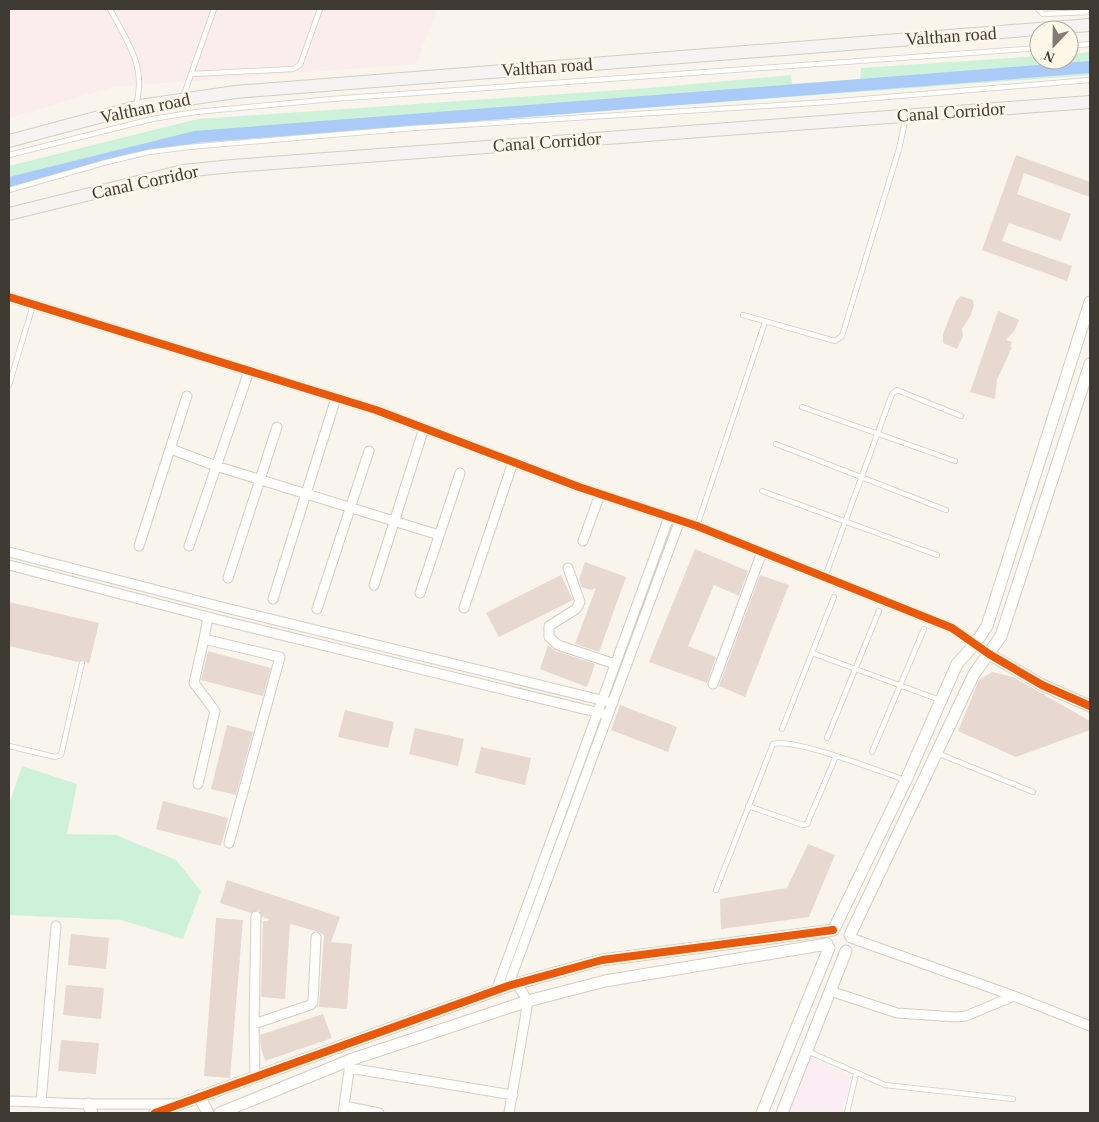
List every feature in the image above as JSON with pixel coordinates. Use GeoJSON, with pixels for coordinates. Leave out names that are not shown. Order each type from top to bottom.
{"type":"FeatureCollection","features":[{"type":"Feature","properties":{"kind":"main road","name":"Valthan road"},"geometry":{"type":"LineString","coordinates":[[9,141],[136,108],[244,91],[1090,25]]}},
{"type":"Feature","properties":{"kind":"main road","name":"Canal Corridor"},"geometry":{"type":"LineString","coordinates":[[9,214],[183,171],[1090,102]]}},
{"type":"Feature","properties":{"kind":"street"},"geometry":{"type":"LineString","coordinates":[[9,297],[336,398],[424,428],[600,494],[697,526],[952,628],[990,654],[1042,685],[1090,706]]}},
{"type":"Feature","properties":{"kind":"street"},"geometry":{"type":"LineString","coordinates":[[762,1113],[828,946],[827,938],[834,929],[906,780],[958,664],[987,626],[1090,302]]}},
{"type":"Feature","properties":{"kind":"street"},"geometry":{"type":"LineString","coordinates":[[782,1113],[846,950],[850,945],[851,937],[974,674],[1001,636],[1090,364]]}},
{"type":"Feature","properties":{"kind":"street"},"geometry":{"type":"LineString","coordinates":[[189,546],[249,371]]}},
{"type":"Feature","properties":{"kind":"street"},"geometry":{"type":"LineString","coordinates":[[139,546],[187,396]]}},
{"type":"Feature","properties":{"kind":"street"},"geometry":{"type":"LineString","coordinates":[[273,599],[336,398]]}},
{"type":"Feature","properties":{"kind":"street"},"geometry":{"type":"LineString","coordinates":[[228,578],[277,427]]}},
{"type":"Feature","properties":{"kind":"street"},"geometry":{"type":"LineString","coordinates":[[374,585],[424,428]]}},
{"type":"Feature","properties":{"kind":"street"},"geometry":{"type":"LineString","coordinates":[[171,449],[216,466],[262,478],[439,535]]}},
{"type":"Feature","properties":{"kind":"street"},"geometry":{"type":"LineString","coordinates":[[317,609],[369,451]]}},
{"type":"Feature","properties":{"kind":"street"},"geometry":{"type":"LineString","coordinates":[[464,608],[513,462]]}},
{"type":"Feature","properties":{"kind":"street"},"geometry":{"type":"LineString","coordinates":[[420,592],[460,473]]}},
{"type":"Feature","properties":{"kind":"street"},"geometry":{"type":"LineString","coordinates":[[583,542],[600,494]]}},
{"type":"Feature","properties":{"kind":"street"},"geometry":{"type":"LineString","coordinates":[[496,991],[669,517]]}},
{"type":"Feature","properties":{"kind":"street"},"geometry":{"type":"LineString","coordinates":[[512,985],[680,520]]}},
{"type":"Feature","properties":{"kind":"street"},"geometry":{"type":"LineString","coordinates":[[9,552],[222,607],[613,703]]}},
{"type":"Feature","properties":{"kind":"street"},"geometry":{"type":"LineString","coordinates":[[713,684],[762,552]]}},
{"type":"Feature","properties":{"kind":"street"},"geometry":{"type":"LineString","coordinates":[[9,565],[208,617],[608,715]]}},
{"type":"Feature","properties":{"kind":"street"},"geometry":{"type":"LineString","coordinates":[[568,568],[580,602],[576,609],[548,626],[550,637],[558,645],[615,664]]}},
{"type":"Feature","properties":{"kind":"street"},"geometry":{"type":"LineString","coordinates":[[198,784],[215,711],[194,683],[208,617]]}},
{"type":"Feature","properties":{"kind":"street"},"geometry":{"type":"LineString","coordinates":[[204,639],[280,658],[229,843]]}},
{"type":"Feature","properties":{"kind":"street"},"geometry":{"type":"LineString","coordinates":[[256,916],[254,1024],[256,1076]]}},
{"type":"Feature","properties":{"kind":"street"},"geometry":{"type":"LineString","coordinates":[[41,1102],[56,926]]}},
{"type":"Feature","properties":{"kind":"street"},"geometry":{"type":"LineString","coordinates":[[156,1113],[512,985],[602,960],[834,929],[845,930],[851,937],[1014,996],[1090,1026]]}},
{"type":"Feature","properties":{"kind":"street"},"geometry":{"type":"LineString","coordinates":[[254,1024],[312,1004],[316,937]]}},
{"type":"Feature","properties":{"kind":"street"},"geometry":{"type":"LineString","coordinates":[[220,1113],[350,1064],[528,1001],[605,981],[828,946],[835,952],[846,950]]}},
{"type":"Feature","properties":{"kind":"street"},"geometry":{"type":"LineString","coordinates":[[512,985],[528,1001]]}},
{"type":"Feature","properties":{"kind":"street"},"geometry":{"type":"LineString","coordinates":[[830,991],[897,1013],[956,1018],[966,1016],[1014,996]]}},
{"type":"Feature","properties":{"kind":"street"},"geometry":{"type":"LineString","coordinates":[[509,1113],[528,1001]]}},
{"type":"Feature","properties":{"kind":"street"},"geometry":{"type":"LineString","coordinates":[[350,1064],[513,1095]]}},
{"type":"Feature","properties":{"kind":"street"},"geometry":{"type":"LineString","coordinates":[[350,1064],[344,1110],[379,1113]]}},
{"type":"Feature","properties":{"kind":"street"},"geometry":{"type":"LineString","coordinates":[[199,1096],[208,1113]]}},
{"type":"Feature","properties":{"kind":"street"},"geometry":{"type":"LineString","coordinates":[[9,1101],[41,1102],[90,1109],[181,1104]]}},
{"type":"Feature","properties":{"kind":"lane"},"geometry":{"type":"LineString","coordinates":[[110,9],[139,66],[141,83],[136,108]]}},
{"type":"Feature","properties":{"kind":"lane"},"geometry":{"type":"LineString","coordinates":[[182,100],[214,9]]}},
{"type":"Feature","properties":{"kind":"lane"},"geometry":{"type":"LineString","coordinates":[[192,74],[293,69],[300,64],[320,9]]}},
{"type":"Feature","properties":{"kind":"lane"},"geometry":{"type":"LineString","coordinates":[[1038,9],[1043,14],[1053,15],[1090,12]]}},
{"type":"Feature","properties":{"kind":"lane"},"geometry":{"type":"LineString","coordinates":[[9,155],[134,123],[196,112],[332,99],[1029,49]]}},
{"type":"Feature","properties":{"kind":"lane"},"geometry":{"type":"LineString","coordinates":[[9,190],[149,152],[190,147],[414,128],[828,102],[1090,80]]}},
{"type":"Feature","properties":{"kind":"lane"},"geometry":{"type":"LineString","coordinates":[[743,315],[835,341],[842,336],[899,148],[906,116]]}},
{"type":"Feature","properties":{"kind":"lane"},"geometry":{"type":"LineString","coordinates":[[9,385],[33,305]]}},
{"type":"Feature","properties":{"kind":"lane"},"geometry":{"type":"LineString","coordinates":[[697,526],[765,322]]}},
{"type":"Feature","properties":{"kind":"lane"},"geometry":{"type":"LineString","coordinates":[[825,577],[888,400],[896,390],[961,416]]}},
{"type":"Feature","properties":{"kind":"lane"},"geometry":{"type":"LineString","coordinates":[[802,407],[955,461]]}},
{"type":"Feature","properties":{"kind":"lane"},"geometry":{"type":"LineString","coordinates":[[776,444],[946,510]]}},
{"type":"Feature","properties":{"kind":"lane"},"geometry":{"type":"LineString","coordinates":[[762,491],[936,555]]}},
{"type":"Feature","properties":{"kind":"lane"},"geometry":{"type":"LineString","coordinates":[[782,729],[834,597]]}},
{"type":"Feature","properties":{"kind":"lane"},"geometry":{"type":"LineString","coordinates":[[827,738],[879,611]]}},
{"type":"Feature","properties":{"kind":"lane"},"geometry":{"type":"LineString","coordinates":[[872,752],[924,629]]}},
{"type":"Feature","properties":{"kind":"lane"},"geometry":{"type":"LineString","coordinates":[[812,653],[900,683],[941,700]]}},
{"type":"Feature","properties":{"kind":"lane"},"geometry":{"type":"LineString","coordinates":[[9,746],[55,757],[61,755],[82,663]]}},
{"type":"Feature","properties":{"kind":"lane"},"geometry":{"type":"LineString","coordinates":[[716,890],[773,744],[784,743],[836,756],[906,780]]}},
{"type":"Feature","properties":{"kind":"lane"},"geometry":{"type":"LineString","coordinates":[[936,752],[1033,792]]}},
{"type":"Feature","properties":{"kind":"lane"},"geometry":{"type":"LineString","coordinates":[[748,806],[803,825],[807,824],[836,756]]}},
{"type":"Feature","properties":{"kind":"lane"},"geometry":{"type":"LineString","coordinates":[[807,1051],[856,1074],[893,1086],[1013,1099]]}},
{"type":"Feature","properties":{"kind":"lane"},"geometry":{"type":"LineString","coordinates":[[847,1113],[856,1074]]}},
{"type":"Feature","properties":{"kind":"shaded area"},"geometry":{"type":"Polygon","coordinates":[[[9,9],[438,9],[416,64],[113,87],[9,118],[9,9]]]}},
{"type":"Feature","properties":{"kind":"shaded area"},"geometry":{"type":"Polygon","coordinates":[[[810,1057],[851,1078],[842,1113],[789,1113],[810,1057]]]}},
{"type":"Feature","properties":{"kind":"green space"},"geometry":{"type":"Polygon","coordinates":[[[1090,52],[1090,75],[586,112],[418,118],[194,133],[153,141],[9,180],[9,166],[198,119],[649,88],[791,75],[792,84],[860,79],[861,68],[1029,57],[1029,70],[1079,70],[1079,53],[1090,52]]]}},
{"type":"Feature","properties":{"kind":"green space"},"geometry":{"type":"Polygon","coordinates":[[[22,766],[77,784],[67,834],[116,835],[176,860],[201,891],[183,939],[121,920],[9,915],[9,804],[22,766]]]}},
{"type":"Feature","properties":{"kind":"building"},"geometry":{"type":"Polygon","coordinates":[[[1016,155],[1090,182],[1090,197],[1024,173],[1017,194],[1071,214],[1061,241],[1009,223],[1002,241],[1072,266],[1067,281],[982,250],[1016,155]]]}},
{"type":"Feature","properties":{"kind":"building"},"geometry":{"type":"Polygon","coordinates":[[[961,296],[973,300],[974,305],[971,315],[962,329],[963,336],[957,349],[943,343],[943,334],[956,301],[961,296]]]}},
{"type":"Feature","properties":{"kind":"building"},"geometry":{"type":"Polygon","coordinates":[[[998,311],[1019,320],[1015,330],[1006,340],[1012,342],[1010,347],[1012,347],[997,380],[995,399],[970,392],[998,311]]]}},
{"type":"Feature","properties":{"kind":"building"},"geometry":{"type":"Polygon","coordinates":[[[695,549],[748,571],[739,596],[714,585],[688,646],[716,657],[707,683],[649,662],[695,549]]]}},
{"type":"Feature","properties":{"kind":"building"},"geometry":{"type":"Polygon","coordinates":[[[585,562],[626,577],[599,652],[575,644],[596,588],[591,590],[581,587],[579,579],[585,562]]]}},
{"type":"Feature","properties":{"kind":"building"},"geometry":{"type":"Polygon","coordinates":[[[561,575],[573,600],[499,637],[486,613],[561,575]]]}},
{"type":"Feature","properties":{"kind":"building"},"geometry":{"type":"Polygon","coordinates":[[[760,575],[789,585],[745,697],[719,686],[760,575]]]}},
{"type":"Feature","properties":{"kind":"building"},"geometry":{"type":"Polygon","coordinates":[[[9,602],[99,623],[89,664],[82,659],[78,662],[9,646],[9,602]]]}},
{"type":"Feature","properties":{"kind":"building"},"geometry":{"type":"Polygon","coordinates":[[[548,645],[556,651],[595,664],[587,687],[540,669],[548,645]]]}},
{"type":"Feature","properties":{"kind":"building"},"geometry":{"type":"Polygon","coordinates":[[[208,651],[271,668],[263,696],[201,680],[208,651]]]}},
{"type":"Feature","properties":{"kind":"building"},"geometry":{"type":"Polygon","coordinates":[[[992,672],[1013,677],[1090,721],[1090,730],[1016,757],[958,731],[979,680],[992,672]]]}},
{"type":"Feature","properties":{"kind":"building"},"geometry":{"type":"Polygon","coordinates":[[[620,705],[677,727],[668,752],[611,730],[620,705]]]}},
{"type":"Feature","properties":{"kind":"building"},"geometry":{"type":"Polygon","coordinates":[[[345,710],[394,722],[388,748],[338,737],[345,710]]]}},
{"type":"Feature","properties":{"kind":"building"},"geometry":{"type":"Polygon","coordinates":[[[227,725],[253,732],[236,795],[211,789],[227,725]]]}},
{"type":"Feature","properties":{"kind":"building"},"geometry":{"type":"Polygon","coordinates":[[[415,728],[464,739],[458,766],[409,754],[415,728]]]}},
{"type":"Feature","properties":{"kind":"building"},"geometry":{"type":"Polygon","coordinates":[[[481,747],[531,758],[525,785],[475,773],[481,747]]]}},
{"type":"Feature","properties":{"kind":"building"},"geometry":{"type":"Polygon","coordinates":[[[163,801],[228,818],[221,846],[156,829],[163,801]]]}},
{"type":"Feature","properties":{"kind":"building"},"geometry":{"type":"Polygon","coordinates":[[[808,844],[835,855],[809,917],[721,929],[720,899],[787,888],[808,844]]]}},
{"type":"Feature","properties":{"kind":"building"},"geometry":{"type":"Polygon","coordinates":[[[227,880],[340,917],[331,942],[352,944],[347,1009],[319,1007],[324,935],[290,924],[285,999],[261,997],[263,921],[268,921],[269,919],[262,917],[259,910],[251,913],[220,903],[227,880]]]}},
{"type":"Feature","properties":{"kind":"building"},"geometry":{"type":"Polygon","coordinates":[[[216,918],[243,920],[230,1078],[204,1076],[216,918]]]}},
{"type":"Feature","properties":{"kind":"building"},"geometry":{"type":"Polygon","coordinates":[[[71,934],[109,938],[106,969],[68,965],[71,934]]]}},
{"type":"Feature","properties":{"kind":"building"},"geometry":{"type":"Polygon","coordinates":[[[66,985],[104,988],[101,1019],[63,1015],[66,985]]]}},
{"type":"Feature","properties":{"kind":"building"},"geometry":{"type":"Polygon","coordinates":[[[323,1014],[332,1038],[265,1061],[260,1035],[323,1014]]]}},
{"type":"Feature","properties":{"kind":"building"},"geometry":{"type":"Polygon","coordinates":[[[61,1040],[99,1043],[96,1074],[58,1071],[61,1040]]]}},
{"type":"Feature","properties":{"kind":"waterway"},"geometry":{"type":"LineString","coordinates":[[9,183],[195,137],[1090,67]]}},
{"type":"Feature","properties":{"kind":"cycle path"},"geometry":{"type":"LineString","coordinates":[[9,297],[376,410],[579,487],[697,526],[952,628],[989,654],[1042,685],[1090,706]]}},
{"type":"Feature","properties":{"kind":"cycle path"},"geometry":{"type":"LineString","coordinates":[[155,1113],[508,986],[602,960],[833,930]]}}]}
